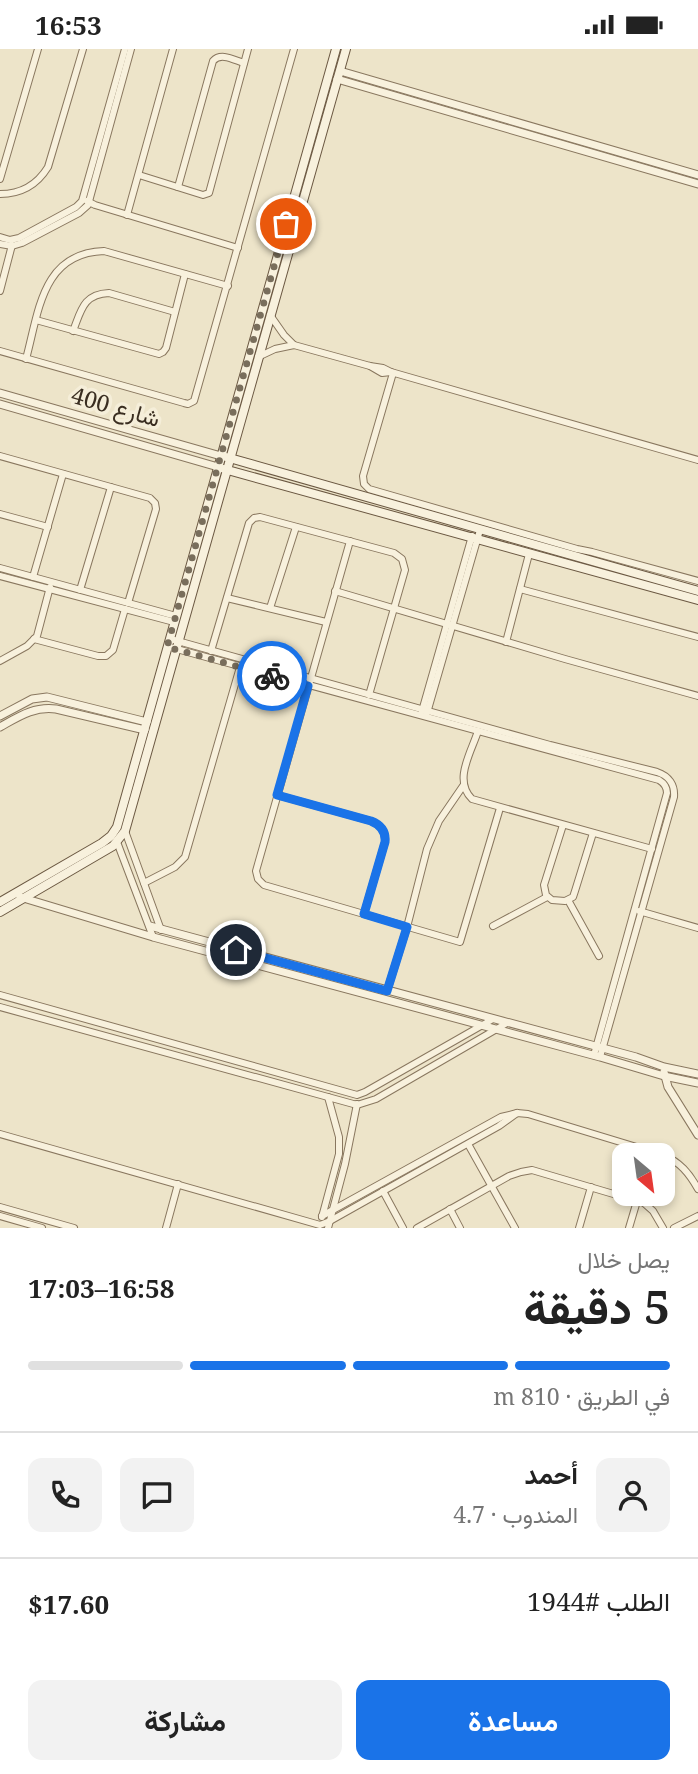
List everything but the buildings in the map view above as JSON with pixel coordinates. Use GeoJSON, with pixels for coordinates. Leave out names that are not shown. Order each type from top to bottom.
{"type":"FeatureCollection","features":[{"type":"Feature","properties":{"kind":"main road"},"geometry":{"type":"LineString","coordinates":[[226,457],[270,315],[336,49]]}},
{"type":"Feature","properties":{"kind":"main road"},"geometry":{"type":"LineString","coordinates":[[0,912],[117,842],[125,831],[173,644],[304,177],[346,49]]}},
{"type":"Feature","properties":{"kind":"main road"},"geometry":{"type":"LineString","coordinates":[[226,457],[698,591]]}},
{"type":"Feature","properties":{"kind":"main road"},"geometry":{"type":"LineString","coordinates":[[223,468],[698,600]]}},
{"type":"Feature","properties":{"kind":"main road"},"geometry":{"type":"LineString","coordinates":[[0,902],[102,843],[117,827],[173,644],[175,619],[223,468]]}},
{"type":"Feature","properties":{"kind":"street"},"geometry":{"type":"LineString","coordinates":[[0,179],[4,151],[38,49]]}},
{"type":"Feature","properties":{"kind":"street"},"geometry":{"type":"LineString","coordinates":[[0,194],[26,189],[38,181],[48,167],[83,49]]}},
{"type":"Feature","properties":{"kind":"street"},"geometry":{"type":"LineString","coordinates":[[86,201],[125,49]]}},
{"type":"Feature","properties":{"kind":"street"},"geometry":{"type":"LineString","coordinates":[[0,237],[20,245],[79,213],[86,201],[131,49]]}},
{"type":"Feature","properties":{"kind":"street"},"geometry":{"type":"LineString","coordinates":[[127,215],[173,49]]}},
{"type":"Feature","properties":{"kind":"street"},"geometry":{"type":"LineString","coordinates":[[139,175],[203,195],[209,193],[248,49]]}},
{"type":"Feature","properties":{"kind":"street"},"geometry":{"type":"LineString","coordinates":[[0,351],[184,403],[191,403],[196,398],[295,49]]}},
{"type":"Feature","properties":{"kind":"street"},"geometry":{"type":"LineString","coordinates":[[178,187],[213,61],[221,56],[244,63]]}},
{"type":"Feature","properties":{"kind":"street"},"geometry":{"type":"LineString","coordinates":[[338,75],[698,174]]}},
{"type":"Feature","properties":{"kind":"street"},"geometry":{"type":"LineString","coordinates":[[338,75],[698,184]]}},
{"type":"Feature","properties":{"kind":"street"},"geometry":{"type":"LineString","coordinates":[[86,201],[238,248]]}},
{"type":"Feature","properties":{"kind":"street"},"geometry":{"type":"LineString","coordinates":[[0,244],[12,243]]}},
{"type":"Feature","properties":{"kind":"street"},"geometry":{"type":"LineString","coordinates":[[0,291],[12,243]]}},
{"type":"Feature","properties":{"kind":"street"},"geometry":{"type":"LineString","coordinates":[[26,359],[46,286],[51,277],[66,263],[84,254],[104,251],[228,286]]}},
{"type":"Feature","properties":{"kind":"street"},"geometry":{"type":"LineString","coordinates":[[36,320],[159,354],[166,348],[185,274]]}},
{"type":"Feature","properties":{"kind":"street"},"geometry":{"type":"LineString","coordinates":[[73,331],[82,307],[98,294],[108,293],[175,312]]}},
{"type":"Feature","properties":{"kind":"street"},"geometry":{"type":"LineString","coordinates":[[270,315],[294,345]]}},
{"type":"Feature","properties":{"kind":"street"},"geometry":{"type":"LineString","coordinates":[[258,357],[275,349],[294,345],[370,366],[383,367],[392,373],[698,460]]}},
{"type":"Feature","properties":{"kind":"street"},"geometry":{"type":"LineString","coordinates":[[392,373],[363,476],[364,484],[369,489],[698,581]]}},
{"type":"Feature","properties":{"kind":"street","name":"شارع 400"},"geometry":{"type":"LineString","coordinates":[[0,393],[226,457]]}},
{"type":"Feature","properties":{"kind":"street","name":"شارع 400"},"geometry":{"type":"LineString","coordinates":[[0,404],[223,468]]}},
{"type":"Feature","properties":{"kind":"street"},"geometry":{"type":"LineString","coordinates":[[0,456],[150,498],[156,507],[113,650],[106,656],[98,656],[34,639]]}},
{"type":"Feature","properties":{"kind":"street"},"geometry":{"type":"LineString","coordinates":[[33,577],[63,474]]}},
{"type":"Feature","properties":{"kind":"street"},"geometry":{"type":"LineString","coordinates":[[80,590],[111,487]]}},
{"type":"Feature","properties":{"kind":"street"},"geometry":{"type":"LineString","coordinates":[[0,514],[48,527]]}},
{"type":"Feature","properties":{"kind":"street"},"geometry":{"type":"LineString","coordinates":[[212,651],[252,519],[260,517],[394,553],[402,559],[405,570],[369,695]]}},
{"type":"Feature","properties":{"kind":"street"},"geometry":{"type":"LineString","coordinates":[[270,608],[296,527]]}},
{"type":"Feature","properties":{"kind":"street"},"geometry":{"type":"LineString","coordinates":[[424,714],[477,529]]}},
{"type":"Feature","properties":{"kind":"street"},"geometry":{"type":"LineString","coordinates":[[350,541],[256,871],[260,882],[460,942],[500,808]]}},
{"type":"Feature","properties":{"kind":"street"},"geometry":{"type":"LineString","coordinates":[[506,642],[529,554]]}},
{"type":"Feature","properties":{"kind":"street"},"geometry":{"type":"LineString","coordinates":[[0,568],[33,577],[51,586],[175,619]]}},
{"type":"Feature","properties":{"kind":"street"},"geometry":{"type":"LineString","coordinates":[[0,576],[80,590],[126,606]]}},
{"type":"Feature","properties":{"kind":"street"},"geometry":{"type":"LineString","coordinates":[[0,661],[34,639],[40,628],[51,586]]}},
{"type":"Feature","properties":{"kind":"street"},"geometry":{"type":"LineString","coordinates":[[520,589],[698,637]]}},
{"type":"Feature","properties":{"kind":"street"},"geometry":{"type":"LineString","coordinates":[[335,591],[698,696]]}},
{"type":"Feature","properties":{"kind":"street"},"geometry":{"type":"LineString","coordinates":[[227,598],[326,622]]}},
{"type":"Feature","properties":{"kind":"street"},"geometry":{"type":"LineString","coordinates":[[173,644],[212,651],[309,682],[661,781],[667,793],[638,910]]}},
{"type":"Feature","properties":{"kind":"street"},"geometry":{"type":"LineString","coordinates":[[173,644],[240,667],[369,695],[424,714]]}},
{"type":"Feature","properties":{"kind":"street"},"geometry":{"type":"LineString","coordinates":[[144,883],[175,867],[186,857],[240,667]]}},
{"type":"Feature","properties":{"kind":"street"},"geometry":{"type":"LineString","coordinates":[[0,716],[28,701],[47,697],[146,726]]}},
{"type":"Feature","properties":{"kind":"street"},"geometry":{"type":"LineString","coordinates":[[0,727],[28,712],[45,708],[146,726]]}},
{"type":"Feature","properties":{"kind":"street"},"geometry":{"type":"LineString","coordinates":[[479,729],[463,774],[466,793],[475,801],[652,849]]}},
{"type":"Feature","properties":{"kind":"street"},"geometry":{"type":"LineString","coordinates":[[479,729],[661,773],[673,787],[674,797],[638,910],[598,1052]]}},
{"type":"Feature","properties":{"kind":"street"},"geometry":{"type":"LineString","coordinates":[[387,991],[431,838],[463,786]]}},
{"type":"Feature","properties":{"kind":"street"},"geometry":{"type":"LineString","coordinates":[[277,795],[371,821],[381,827],[385,842],[364,914]]}},
{"type":"Feature","properties":{"kind":"street"},"geometry":{"type":"LineString","coordinates":[[563,825],[544,885],[547,897],[559,902],[573,897],[593,833]]}},
{"type":"Feature","properties":{"kind":"street"},"geometry":{"type":"LineString","coordinates":[[125,831],[165,940]]}},
{"type":"Feature","properties":{"kind":"street"},"geometry":{"type":"LineString","coordinates":[[117,842],[153,937]]}},
{"type":"Feature","properties":{"kind":"street"},"geometry":{"type":"LineString","coordinates":[[0,894],[12,894],[153,937],[496,1029],[598,1052]]}},
{"type":"Feature","properties":{"kind":"street"},"geometry":{"type":"LineString","coordinates":[[493,926],[547,897]]}},
{"type":"Feature","properties":{"kind":"street"},"geometry":{"type":"LineString","coordinates":[[568,900],[599,956]]}},
{"type":"Feature","properties":{"kind":"street"},"geometry":{"type":"LineString","coordinates":[[638,910],[698,928]]}},
{"type":"Feature","properties":{"kind":"street"},"geometry":{"type":"LineString","coordinates":[[149,926],[507,1023],[698,1083]]}},
{"type":"Feature","properties":{"kind":"street"},"geometry":{"type":"LineString","coordinates":[[0,995],[357,1095],[493,1019]]}},
{"type":"Feature","properties":{"kind":"street"},"geometry":{"type":"LineString","coordinates":[[0,1007],[356,1105],[376,1099],[507,1023]]}},
{"type":"Feature","properties":{"kind":"street"},"geometry":{"type":"LineString","coordinates":[[664,1071],[698,1074]]}},
{"type":"Feature","properties":{"kind":"street"},"geometry":{"type":"LineString","coordinates":[[664,1071],[668,1087],[698,1135]]}},
{"type":"Feature","properties":{"kind":"street"},"geometry":{"type":"LineString","coordinates":[[329,1224],[345,1164],[357,1095]]}},
{"type":"Feature","properties":{"kind":"street"},"geometry":{"type":"LineString","coordinates":[[320,1226],[339,1154],[339,1137],[328,1097]]}},
{"type":"Feature","properties":{"kind":"street"},"geometry":{"type":"LineString","coordinates":[[322,1216],[501,1117],[517,1113],[663,1155],[681,1165],[698,1189]]}},
{"type":"Feature","properties":{"kind":"street"},"geometry":{"type":"LineString","coordinates":[[0,1134],[320,1226],[329,1224],[504,1124],[517,1113]]}},
{"type":"Feature","properties":{"kind":"street"},"geometry":{"type":"LineString","coordinates":[[468,1144],[515,1228]]}},
{"type":"Feature","properties":{"kind":"street"},"geometry":{"type":"LineString","coordinates":[[417,1228],[515,1173],[532,1171],[612,1193]]}},
{"type":"Feature","properties":{"kind":"street"},"geometry":{"type":"LineString","coordinates":[[166,1228],[178,1184]]}},
{"type":"Feature","properties":{"kind":"street"},"geometry":{"type":"LineString","coordinates":[[579,1228],[591,1187]]}},
{"type":"Feature","properties":{"kind":"street"},"geometry":{"type":"LineString","coordinates":[[383,1191],[403,1228]]}},
{"type":"Feature","properties":{"kind":"street"},"geometry":{"type":"LineString","coordinates":[[629,1228],[636,1206]]}},
{"type":"Feature","properties":{"kind":"street"},"geometry":{"type":"LineString","coordinates":[[646,1206],[651,1209],[663,1228]]}},
{"type":"Feature","properties":{"kind":"street"},"geometry":{"type":"LineString","coordinates":[[0,1207],[71,1228]]}},
{"type":"Feature","properties":{"kind":"street"},"geometry":{"type":"LineString","coordinates":[[450,1209],[460,1228]]}},
{"type":"Feature","properties":{"kind":"street"},"geometry":{"type":"LineString","coordinates":[[0,1216],[42,1228]]}},
{"type":"Feature","properties":{"kind":"street"},"geometry":{"type":"LineString","coordinates":[[674,1228],[698,1216]]}},
{"type":"Feature","properties":{"kind":"way so far"},"geometry":{"type":"LineString","coordinates":[[272,676],[167,647],[286,224]]}},
{"type":"Feature","properties":{"kind":"route"},"geometry":{"type":"LineString","coordinates":[[236,950],[387,991],[407,927],[364,914],[385,842],[381,827],[371,821],[277,795],[308,686],[272,676]]}}]}
